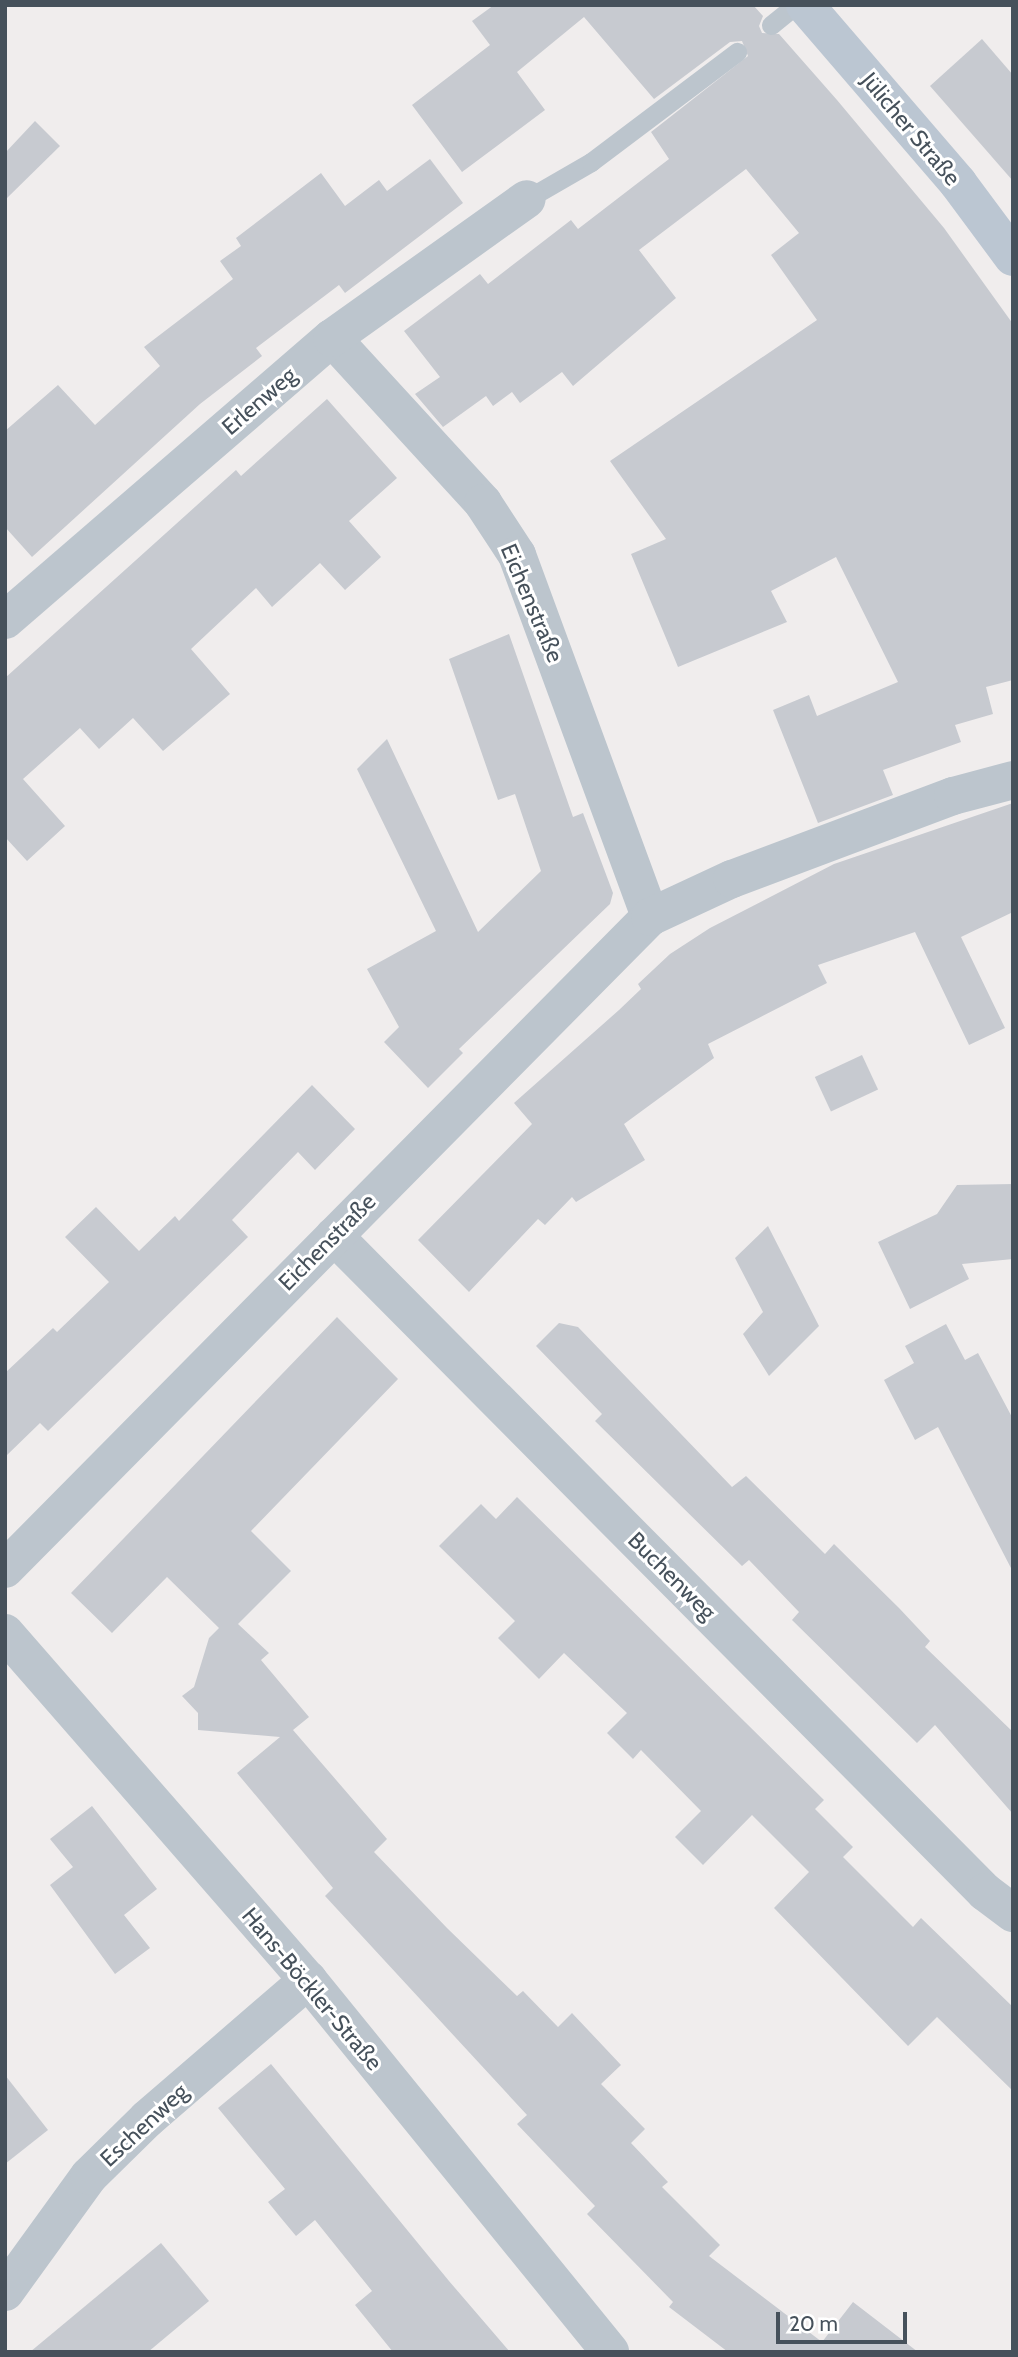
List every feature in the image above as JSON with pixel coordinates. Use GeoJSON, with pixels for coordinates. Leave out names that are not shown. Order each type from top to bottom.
{"type":"FeatureCollection","features":[{"type":"Feature","properties":{"kind":"street","name":"Jülicher Straße"},"geometry":{"type":"LineString","coordinates":[[805,5],[958,183],[1013,257]]}},
{"type":"Feature","properties":{"kind":"street","name":"Erlenweg"},"geometry":{"type":"LineString","coordinates":[[5,620],[332,338],[527,199]]}},
{"type":"Feature","properties":{"kind":"street","name":"Eichenstraße"},"geometry":{"type":"LineString","coordinates":[[332,338],[483,503],[517,555],[650,917]]}},
{"type":"Feature","properties":{"kind":"street","name":"Eichenstraße"},"geometry":{"type":"LineString","coordinates":[[5,1569],[650,917],[732,879],[953,796],[1013,780]]}},
{"type":"Feature","properties":{"kind":"street","name":"Buchenweg"},"geometry":{"type":"LineString","coordinates":[[334,1236],[985,1892],[1013,1913]]}},
{"type":"Feature","properties":{"kind":"street","name":"Hans-Böckler-Straße"},"geometry":{"type":"LineString","coordinates":[[5,1633],[308,1980],[610,2352]]}},
{"type":"Feature","properties":{"kind":"street","name":"Eschenweg"},"geometry":{"type":"LineString","coordinates":[[5,2292],[89,2176],[147,2119],[308,1980]]}},
{"type":"Feature","properties":{"kind":"lane"},"geometry":{"type":"LineString","coordinates":[[771,25],[796,5]]}},
{"type":"Feature","properties":{"kind":"lane"},"geometry":{"type":"LineString","coordinates":[[527,199],[591,162],[737,52]]}},
{"type":"Feature","properties":{"kind":"building"},"geometry":{"type":"Polygon","coordinates":[[[494,5],[753,5],[763,16],[759,26],[762,33],[779,34],[837,100],[944,228],[1013,324],[1013,680],[986,687],[993,714],[955,725],[961,742],[883,770],[893,795],[818,823],[773,710],[809,695],[817,716],[898,682],[836,557],[771,591],[787,622],[678,667],[631,554],[666,539],[610,461],[817,320],[771,255],[799,233],[746,169],[639,250],[676,298],[573,386],[562,372],[520,403],[512,392],[493,406],[486,396],[443,427],[415,394],[440,377],[404,331],[480,274],[488,284],[571,220],[578,229],[669,159],[651,132],[748,56],[742,41],[730,42],[654,99],[584,17],[517,72],[545,110],[462,172],[412,105],[490,45],[472,21],[494,5]]]}},
{"type":"Feature","properties":{"kind":"building"},"geometry":{"type":"Polygon","coordinates":[[[982,39],[1013,75],[1013,181],[930,86],[982,39]]]}},
{"type":"Feature","properties":{"kind":"building"},"geometry":{"type":"Polygon","coordinates":[[[35,121],[60,146],[5,200],[5,153],[35,121]]]}},
{"type":"Feature","properties":{"kind":"building"},"geometry":{"type":"Polygon","coordinates":[[[430,159],[463,203],[345,293],[339,285],[256,348],[262,356],[200,404],[32,557],[5,527],[5,431],[58,385],[95,425],[160,366],[144,347],[233,279],[220,261],[241,246],[236,238],[321,173],[345,206],[379,180],[387,191],[430,159]]]}},
{"type":"Feature","properties":{"kind":"building"},"geometry":{"type":"Polygon","coordinates":[[[327,399],[397,478],[349,521],[381,557],[345,590],[320,563],[272,607],[256,588],[191,649],[230,694],[163,751],[133,718],[99,749],[80,728],[23,779],[65,826],[27,861],[5,837],[5,678],[236,470],[241,476],[327,399]]]}},
{"type":"Feature","properties":{"kind":"building"},"geometry":{"type":"Polygon","coordinates":[[[509,634],[573,817],[583,813],[613,893],[610,904],[459,1049],[463,1053],[428,1088],[384,1042],[399,1027],[367,969],[436,931],[357,769],[387,739],[478,932],[541,871],[515,794],[498,800],[449,659],[509,634]]]}},
{"type":"Feature","properties":{"kind":"building"},"geometry":{"type":"Polygon","coordinates":[[[1013,803],[1013,912],[961,937],[1005,1028],[969,1045],[915,932],[818,965],[827,983],[708,1044],[714,1058],[624,1124],[645,1160],[576,1202],[572,1197],[545,1225],[538,1219],[469,1292],[418,1240],[532,1124],[514,1103],[641,989],[638,984],[670,954],[710,928],[834,864],[1013,803]]]}},
{"type":"Feature","properties":{"kind":"building"},"geometry":{"type":"Polygon","coordinates":[[[862,1055],[878,1089],[831,1111],[815,1077],[862,1055]]]}},
{"type":"Feature","properties":{"kind":"building"},"geometry":{"type":"Polygon","coordinates":[[[312,1085],[355,1129],[315,1170],[298,1152],[232,1220],[248,1237],[48,1431],[40,1423],[5,1457],[5,1373],[53,1328],[57,1332],[109,1282],[65,1237],[96,1207],[139,1251],[175,1216],[179,1221],[312,1085]]]}},
{"type":"Feature","properties":{"kind":"building"},"geometry":{"type":"Polygon","coordinates":[[[1013,1184],[1013,1259],[962,1264],[969,1279],[910,1309],[878,1242],[937,1214],[957,1185],[1013,1184]]]}},
{"type":"Feature","properties":{"kind":"building"},"geometry":{"type":"Polygon","coordinates":[[[768,1226],[819,1326],[769,1376],[743,1334],[763,1312],[735,1258],[768,1226]]]}},
{"type":"Feature","properties":{"kind":"building"},"geometry":{"type":"Polygon","coordinates":[[[337,1317],[398,1379],[251,1531],[291,1571],[238,1624],[269,1653],[261,1660],[309,1717],[293,1730],[387,1839],[374,1852],[447,1928],[517,1996],[523,1991],[558,2027],[572,2013],[621,2065],[601,2084],[645,2129],[631,2143],[668,2182],[662,2187],[720,2245],[709,2256],[822,2342],[853,2302],[918,2352],[728,2352],[669,2307],[673,2302],[587,2214],[595,2206],[517,2124],[527,2115],[325,1896],[333,1888],[237,1773],[280,1737],[198,1730],[198,1713],[182,1696],[194,1687],[209,1638],[219,1628],[167,1577],[112,1633],[71,1593],[337,1317]]]}},
{"type":"Feature","properties":{"kind":"building"},"geometry":{"type":"Polygon","coordinates":[[[559,1323],[578,1327],[732,1487],[746,1476],[825,1554],[834,1544],[930,1641],[925,1647],[1013,1732],[1013,1814],[935,1725],[917,1743],[792,1620],[799,1612],[749,1560],[742,1566],[595,1421],[602,1414],[536,1346],[559,1323]]]}},
{"type":"Feature","properties":{"kind":"building"},"geometry":{"type":"Polygon","coordinates":[[[946,1324],[965,1360],[978,1353],[1013,1419],[1013,1572],[938,1427],[915,1440],[884,1380],[914,1363],[905,1346],[946,1324]]]}},
{"type":"Feature","properties":{"kind":"building"},"geometry":{"type":"Polygon","coordinates":[[[517,1497],[824,1800],[815,1809],[853,1847],[843,1857],[913,1927],[921,1918],[1013,2007],[1013,2091],[937,2017],[908,2046],[774,1908],[809,1872],[752,1815],[703,1865],[675,1837],[701,1811],[641,1750],[633,1759],[607,1733],[627,1713],[564,1653],[539,1679],[498,1638],[515,1621],[439,1546],[481,1504],[496,1519],[517,1497]]]}},
{"type":"Feature","properties":{"kind":"building"},"geometry":{"type":"Polygon","coordinates":[[[92,1806],[157,1889],[124,1915],[150,1948],[115,1974],[50,1885],[73,1867],[50,1839],[92,1806]]]}},
{"type":"Feature","properties":{"kind":"building"},"geometry":{"type":"Polygon","coordinates":[[[271,2064],[510,2352],[393,2352],[355,2305],[372,2291],[315,2220],[296,2236],[281,2218],[268,2202],[285,2189],[218,2108],[271,2064]]]}},
{"type":"Feature","properties":{"kind":"building"},"geometry":{"type":"Polygon","coordinates":[[[5,2075],[48,2130],[5,2164],[5,2075]]]}},
{"type":"Feature","properties":{"kind":"building"},"geometry":{"type":"Polygon","coordinates":[[[161,2243],[209,2301],[148,2352],[30,2352],[161,2243]]]}}]}
